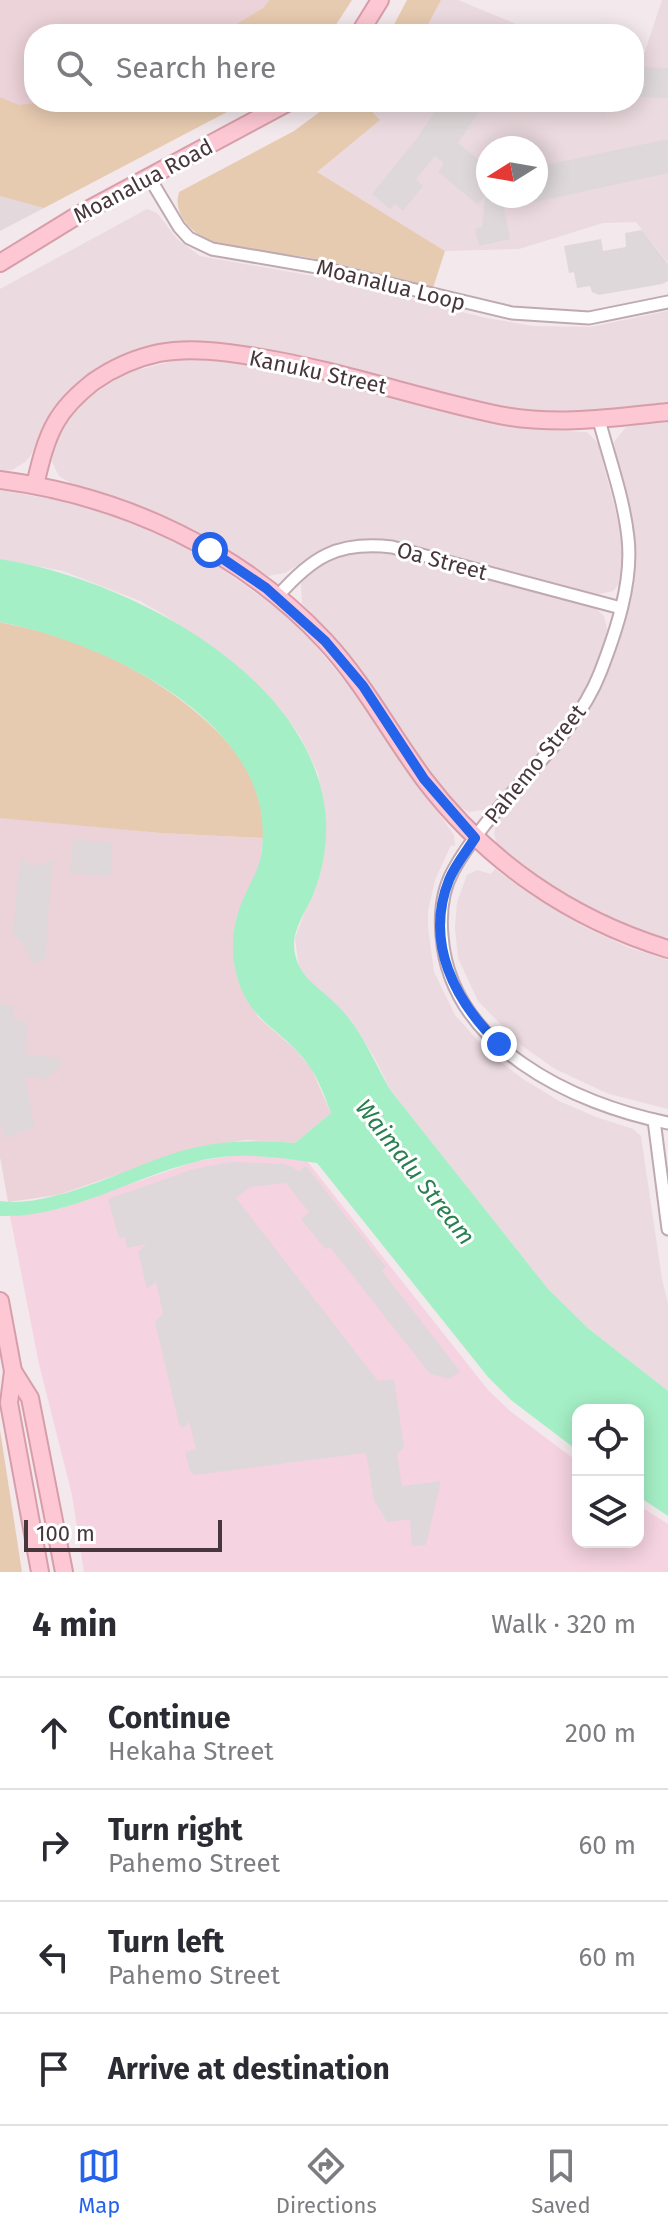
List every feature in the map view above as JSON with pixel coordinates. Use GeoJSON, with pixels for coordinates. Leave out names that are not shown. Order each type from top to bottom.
{"type":"FeatureCollection","features":[{"type":"Feature","properties":{"kind":"street"},"geometry":{"type":"LineString","coordinates":[[365,24],[380,0]]}},
{"type":"Feature","properties":{"kind":"street","name":"Moanalua Road"},"geometry":{"type":"LineString","coordinates":[[0,263],[78,215],[270,112]]}},
{"type":"Feature","properties":{"kind":"street","name":"Moanalua Loop"},"geometry":{"type":"LineString","coordinates":[[149,177],[179,227],[189,238],[212,249],[323,268],[470,305],[539,316],[589,318],[668,302]]}},
{"type":"Feature","properties":{"kind":"street","name":"Kanuku Street"},"geometry":{"type":"LineString","coordinates":[[35,485],[50,434],[75,397],[119,366],[146,356],[175,351],[222,352],[308,366],[515,417],[599,420],[668,412]]}},
{"type":"Feature","properties":{"kind":"street","name":"Pahemo Street"},"geometry":{"type":"LineString","coordinates":[[599,420],[628,536],[621,608],[602,669],[583,706],[475,838],[453,870],[441,910],[445,961],[459,997],[484,1029],[533,1070],[596,1102],[668,1123]]}},
{"type":"Feature","properties":{"kind":"street"},"geometry":{"type":"LineString","coordinates":[[0,480],[35,485],[104,503],[163,525],[233,564],[277,597],[325,641],[378,709],[424,779],[475,838],[525,879],[573,910],[633,938],[668,949]]}},
{"type":"Feature","properties":{"kind":"street","name":"Oa Street"},"geometry":{"type":"LineString","coordinates":[[277,597],[309,563],[324,555],[347,547],[378,545],[621,608]]}},
{"type":"Feature","properties":{"kind":"street"},"geometry":{"type":"LineString","coordinates":[[654,1120],[668,1229]]}},
{"type":"Feature","properties":{"kind":"street"},"geometry":{"type":"LineString","coordinates":[[0,1301],[13,1371],[9,1403],[40,1572]]}},
{"type":"Feature","properties":{"kind":"street"},"geometry":{"type":"LineString","coordinates":[[13,1371],[30,1398],[64,1572]]}},
{"type":"Feature","properties":{"kind":"shaded area"},"geometry":{"type":"Polygon","coordinates":[[[0,0],[269,0],[263,8],[236,24],[24,24],[24,105],[0,97],[0,0]]]}},
{"type":"Feature","properties":{"kind":"shaded area"},"geometry":{"type":"Polygon","coordinates":[[[269,0],[352,0],[336,24],[236,24],[263,8],[269,0]]]}},
{"type":"Feature","properties":{"kind":"shaded area"},"geometry":{"type":"Polygon","coordinates":[[[407,0],[441,0],[428,24],[394,24],[407,0]]]}},
{"type":"Feature","properties":{"kind":"shaded area"},"geometry":{"type":"Polygon","coordinates":[[[441,0],[458,0],[516,24],[428,24],[441,0]]]}},
{"type":"Feature","properties":{"kind":"shaded area"},"geometry":{"type":"Polygon","coordinates":[[[662,0],[668,0],[668,263],[636,222],[603,223],[519,249],[445,251],[316,172],[379,120],[373,114],[375,112],[644,112],[644,54],[662,0]]]}},
{"type":"Feature","properties":{"kind":"shaded area"},"geometry":{"type":"Polygon","coordinates":[[[644,67],[668,68],[668,98],[644,97],[644,67]]]}},
{"type":"Feature","properties":{"kind":"shaded area"},"geometry":{"type":"Polygon","coordinates":[[[0,97],[24,104],[24,112],[227,112],[44,208],[0,196],[0,97]]]}},
{"type":"Feature","properties":{"kind":"shaded area"},"geometry":{"type":"Polygon","coordinates":[[[320,112],[374,112],[380,120],[317,172],[445,251],[433,288],[322,260],[227,247],[214,243],[187,224],[178,206],[179,192],[294,131],[320,112]]]}},
{"type":"Feature","properties":{"kind":"shaded area"},"geometry":{"type":"Polygon","coordinates":[[[434,112],[478,112],[458,143],[476,157],[476,203],[438,172],[444,163],[435,156],[416,179],[423,186],[403,211],[395,204],[390,209],[372,194],[434,112]]]}},
{"type":"Feature","properties":{"kind":"shaded area"},"geometry":{"type":"Polygon","coordinates":[[[668,139],[668,173],[548,199],[548,164],[668,139]]]}},
{"type":"Feature","properties":{"kind":"shaded area"},"geometry":{"type":"Polygon","coordinates":[[[0,196],[11,197],[44,208],[0,231],[0,196]]]}},
{"type":"Feature","properties":{"kind":"shaded area"},"geometry":{"type":"Polygon","coordinates":[[[484,208],[509,208],[504,209],[510,239],[479,246],[475,229],[482,227],[484,208]]]}},
{"type":"Feature","properties":{"kind":"shaded area"},"geometry":{"type":"Polygon","coordinates":[[[147,209],[157,213],[177,239],[200,256],[330,279],[486,318],[533,326],[590,327],[668,311],[668,408],[618,413],[514,412],[200,346],[110,364],[80,379],[51,410],[25,462],[12,470],[0,471],[0,289],[147,209]]]}},
{"type":"Feature","properties":{"kind":"shaded area"},"geometry":{"type":"Polygon","coordinates":[[[642,230],[668,264],[668,281],[599,295],[592,292],[590,286],[577,288],[574,272],[569,273],[564,246],[601,239],[603,251],[626,247],[625,233],[642,230]]]}},
{"type":"Feature","properties":{"kind":"shaded area"},"geometry":{"type":"Polygon","coordinates":[[[176,360],[212,360],[267,368],[333,381],[486,421],[540,430],[587,432],[598,443],[619,525],[623,548],[619,584],[613,591],[594,595],[396,542],[373,539],[330,546],[285,573],[268,576],[163,516],[70,483],[59,476],[52,462],[55,443],[74,412],[87,399],[126,373],[176,360]]]}},
{"type":"Feature","properties":{"kind":"shaded area"},"geometry":{"type":"Polygon","coordinates":[[[668,421],[668,937],[661,938],[610,919],[567,896],[512,858],[497,845],[494,833],[498,818],[595,698],[615,649],[628,599],[635,554],[631,519],[614,442],[626,427],[668,421]]]}},
{"type":"Feature","properties":{"kind":"shaded area"},"geometry":{"type":"Polygon","coordinates":[[[0,490],[79,504],[146,528],[202,555],[278,609],[314,644],[355,693],[454,835],[455,846],[451,845],[435,880],[428,911],[428,928],[434,972],[455,1015],[489,1053],[523,1079],[559,1101],[633,1129],[641,1136],[668,1303],[668,1391],[589,1329],[548,1289],[391,1091],[373,1055],[350,1020],[312,984],[299,967],[295,938],[321,869],[326,822],[318,773],[300,736],[280,709],[231,662],[140,601],[63,571],[0,559],[0,490]]]}},
{"type":"Feature","properties":{"kind":"shaded area"},"geometry":{"type":"Polygon","coordinates":[[[351,552],[397,554],[594,607],[604,616],[607,629],[605,639],[591,681],[581,698],[489,809],[469,812],[457,805],[427,767],[361,669],[302,604],[301,583],[310,571],[327,560],[351,552]]]}},
{"type":"Feature","properties":{"kind":"shaded area"},"geometry":{"type":"Polygon","coordinates":[[[0,622],[58,636],[102,653],[155,682],[206,720],[245,765],[261,802],[263,838],[160,833],[0,818],[0,622]]]}},
{"type":"Feature","properties":{"kind":"shaded area"},"geometry":{"type":"Polygon","coordinates":[[[0,818],[160,833],[263,838],[260,864],[236,919],[234,963],[238,978],[258,1017],[296,1050],[311,1068],[331,1113],[295,1143],[246,1140],[194,1148],[58,1195],[8,1202],[0,1157],[0,818]]]}},
{"type":"Feature","properties":{"kind":"shaded area"},"geometry":{"type":"Polygon","coordinates":[[[73,839],[113,843],[110,877],[70,873],[73,839]]]}},
{"type":"Feature","properties":{"kind":"shaded area"},"geometry":{"type":"Polygon","coordinates":[[[20,858],[31,865],[53,860],[45,959],[34,964],[22,942],[13,935],[20,858]]]}},
{"type":"Feature","properties":{"kind":"shaded area"},"geometry":{"type":"Polygon","coordinates":[[[495,869],[582,926],[630,948],[668,960],[668,1109],[609,1094],[555,1069],[521,1045],[478,1001],[458,958],[455,928],[457,902],[467,875],[477,870],[491,874],[495,869]]]}},
{"type":"Feature","properties":{"kind":"shaded area"},"geometry":{"type":"Polygon","coordinates":[[[0,1004],[14,1006],[13,1019],[27,1021],[26,1054],[61,1058],[60,1067],[47,1079],[25,1077],[34,1127],[6,1138],[0,1123],[0,1004]]]}},
{"type":"Feature","properties":{"kind":"shaded area"},"geometry":{"type":"Polygon","coordinates":[[[247,1154],[307,1161],[488,1390],[510,1411],[572,1458],[572,1548],[644,1548],[644,1509],[668,1524],[668,1572],[84,1572],[72,1495],[39,1364],[10,1216],[61,1208],[197,1161],[247,1154]]]}},
{"type":"Feature","properties":{"kind":"shaded area"},"geometry":{"type":"Polygon","coordinates":[[[232,1162],[283,1164],[299,1171],[306,1166],[386,1267],[382,1271],[460,1371],[450,1379],[430,1374],[330,1247],[325,1249],[301,1219],[309,1212],[286,1183],[250,1187],[236,1198],[378,1381],[394,1379],[404,1447],[397,1454],[402,1486],[441,1481],[426,1545],[412,1546],[410,1519],[387,1522],[374,1500],[366,1453],[194,1475],[190,1471],[185,1452],[196,1449],[189,1422],[183,1428],[179,1424],[155,1322],[163,1313],[156,1282],[147,1289],[138,1252],[147,1244],[127,1248],[125,1237],[119,1238],[108,1199],[194,1169],[232,1162]]]}},
{"type":"Feature","properties":{"kind":"shaded area"},"geometry":{"type":"Polygon","coordinates":[[[0,1430],[22,1572],[0,1572],[0,1430]]]}},
{"type":"Feature","properties":{"kind":"water","name":"Waimalu Stream"},"geometry":{"type":"Polygon","coordinates":[[[0,559],[50,570],[103,588],[156,612],[207,643],[253,679],[289,722],[315,769],[326,821],[320,875],[295,938],[295,954],[301,970],[353,1024],[391,1091],[548,1289],[589,1329],[668,1391],[668,1516],[644,1500],[644,1404],[572,1404],[572,1446],[511,1400],[488,1377],[317,1163],[256,1156],[211,1159],[171,1169],[50,1211],[0,1216],[0,1201],[20,1202],[66,1193],[193,1148],[236,1142],[295,1143],[331,1113],[309,1065],[257,1014],[242,991],[237,976],[233,955],[235,923],[262,848],[259,803],[241,762],[212,726],[175,695],[132,669],[86,648],[0,622],[0,559]]]}},
{"type":"Feature","properties":{"kind":"route"},"geometry":{"type":"LineString","coordinates":[[210,550],[266,588],[325,641],[363,686],[424,779],[475,838],[453,870],[444,895],[442,944],[451,980],[459,997],[471,1015],[499,1044]]}}]}
